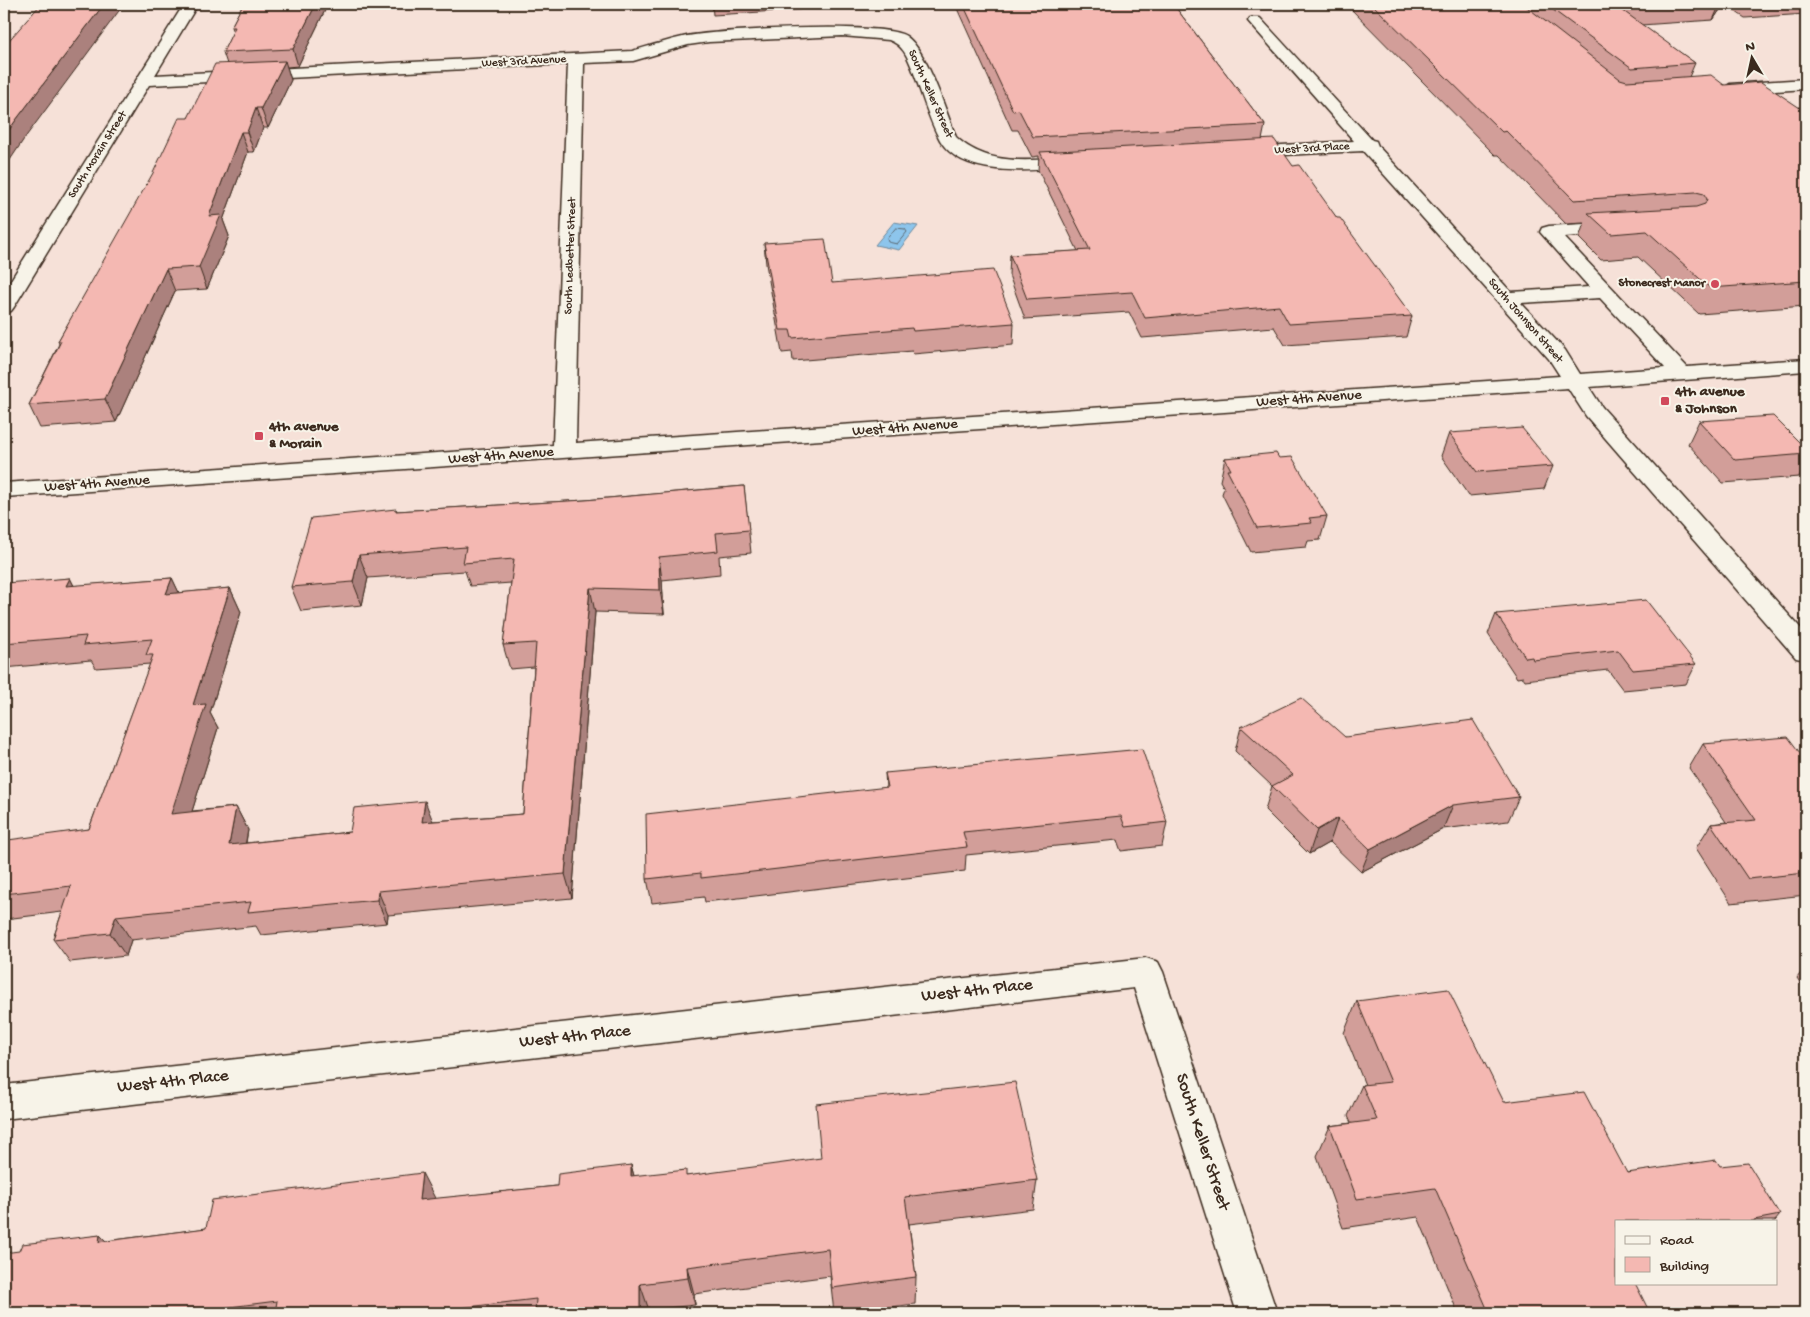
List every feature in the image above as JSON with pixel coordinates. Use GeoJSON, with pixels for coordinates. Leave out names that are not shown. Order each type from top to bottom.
{"type":"FeatureCollection","features":[{"type":"Feature","properties":{"kind":"street","name":"South Morain Street"},"geometry":{"type":"LineString","coordinates":[[4,307],[192,4]]}},
{"type":"Feature","properties":{"kind":"street","name":"South Johnson Street"},"geometry":{"type":"LineString","coordinates":[[1255,21],[1557,355],[1594,411],[1806,651]]}},
{"type":"Feature","properties":{"kind":"street","name":"West 3rd Avenue"},"geometry":{"type":"LineString","coordinates":[[145,80],[632,56],[686,41],[709,38],[842,32],[878,33],[900,39]]}},
{"type":"Feature","properties":{"kind":"street","name":"South Keller Street"},"geometry":{"type":"LineString","coordinates":[[900,39],[913,51],[948,139],[956,150],[968,157],[986,162],[1027,164],[1092,161]]}},
{"type":"Feature","properties":{"kind":"street","name":"South Ledbetter Street"},"geometry":{"type":"LineString","coordinates":[[564,451],[576,60]]}},
{"type":"Feature","properties":{"kind":"street"},"geometry":{"type":"LineString","coordinates":[[1714,91],[1806,84]]}},
{"type":"Feature","properties":{"kind":"street"},"geometry":{"type":"LineString","coordinates":[[1779,86],[1800,100]]}},
{"type":"Feature","properties":{"kind":"street","name":"West 3rd Place"},"geometry":{"type":"LineString","coordinates":[[1230,153],[1370,146]]}},
{"type":"Feature","properties":{"kind":"street"},"geometry":{"type":"LineString","coordinates":[[1637,227],[1549,232],[1681,374]]}},
{"type":"Feature","properties":{"kind":"street"},"geometry":{"type":"LineString","coordinates":[[1506,298],[1605,292]]}},
{"type":"Feature","properties":{"kind":"street","name":"West 4th Avenue"},"geometry":{"type":"LineString","coordinates":[[4,490],[1806,365]]}},
{"type":"Feature","properties":{"kind":"street","name":"South Keller Street"},"geometry":{"type":"LineString","coordinates":[[1146,972],[1257,1313]]}},
{"type":"Feature","properties":{"kind":"street","name":"West 4th Place"},"geometry":{"type":"LineString","coordinates":[[4,1102],[1146,972]]}},
{"type":"Feature","properties":{"kind":"water"},"geometry":{"type":"Polygon","coordinates":[[[894,222],[918,226],[899,250],[875,245],[894,222]]]}},
{"type":"Feature","properties":{"kind":"building"},"geometry":{"type":"Polygon","coordinates":[[[41,4],[104,4],[4,137],[4,46],[41,4]]]}},
{"type":"Feature","properties":{"kind":"building"},"geometry":{"type":"Polygon","coordinates":[[[243,4],[316,4],[293,49],[223,52],[235,27],[231,27],[243,4]]]}},
{"type":"Feature","properties":{"kind":"building"},"geometry":{"type":"Polygon","coordinates":[[[963,4],[1173,4],[1265,125],[1033,137],[1019,110],[1013,111],[963,4]]]}},
{"type":"Feature","properties":{"kind":"building"},"geometry":{"type":"Polygon","coordinates":[[[1372,4],[1523,4],[1620,79],[1627,81],[1711,75],[1724,85],[1761,82],[1806,112],[1806,281],[1710,288],[1647,231],[1611,234],[1588,213],[1696,207],[1705,204],[1707,199],[1704,194],[1696,192],[1574,200],[1506,131],[1502,132],[1372,4]]]}},
{"type":"Feature","properties":{"kind":"building"},"geometry":{"type":"Polygon","coordinates":[[[1545,4],[1641,4],[1615,5],[1695,63],[1632,68],[1545,4]]]}},
{"type":"Feature","properties":{"kind":"building"},"geometry":{"type":"Polygon","coordinates":[[[285,61],[261,108],[256,108],[247,132],[241,132],[209,216],[221,215],[199,267],[166,269],[105,399],[29,405],[61,341],[58,341],[153,173],[179,118],[188,118],[215,64],[285,61]]]}},
{"type":"Feature","properties":{"kind":"building"},"geometry":{"type":"Polygon","coordinates":[[[1274,139],[1293,166],[1299,165],[1412,316],[1289,324],[1279,306],[1145,318],[1132,292],[1027,299],[1010,255],[1090,250],[1040,152],[1274,139]]]}},
{"type":"Feature","properties":{"kind":"building"},"geometry":{"type":"Polygon","coordinates":[[[825,239],[832,283],[993,270],[1014,323],[913,331],[912,328],[792,338],[790,330],[780,330],[764,243],[825,239]]]}},
{"type":"Feature","properties":{"kind":"building"},"geometry":{"type":"Polygon","coordinates":[[[1773,416],[1806,449],[1806,454],[1735,460],[1699,421],[1773,416]]]}},
{"type":"Feature","properties":{"kind":"building"},"geometry":{"type":"Polygon","coordinates":[[[1522,428],[1553,466],[1477,472],[1449,433],[1522,428]]]}},
{"type":"Feature","properties":{"kind":"building"},"geometry":{"type":"Polygon","coordinates":[[[1276,453],[1279,458],[1292,457],[1327,516],[1309,518],[1312,523],[1257,528],[1227,470],[1231,470],[1225,458],[1276,453]]]}},
{"type":"Feature","properties":{"kind":"building"},"geometry":{"type":"Polygon","coordinates":[[[744,486],[749,530],[716,533],[718,551],[659,557],[660,590],[590,588],[565,874],[378,891],[377,900],[248,912],[251,902],[116,916],[110,933],[53,939],[71,886],[4,894],[4,851],[8,840],[89,829],[153,655],[146,655],[152,639],[83,645],[86,636],[4,643],[5,583],[70,578],[66,586],[172,578],[166,594],[230,588],[193,705],[206,704],[171,814],[236,807],[229,845],[350,832],[354,808],[425,801],[422,822],[523,814],[536,643],[503,645],[514,559],[463,563],[466,547],[359,555],[353,582],[291,587],[311,518],[396,509],[396,511],[585,500],[744,486]]]}},
{"type":"Feature","properties":{"kind":"building"},"geometry":{"type":"Polygon","coordinates":[[[1646,600],[1696,664],[1633,670],[1618,650],[1533,660],[1532,657],[1526,658],[1496,614],[1646,600]]]}},
{"type":"Feature","properties":{"kind":"building"},"geometry":{"type":"Polygon","coordinates":[[[1301,698],[1345,737],[1473,720],[1519,797],[1453,805],[1370,849],[1338,818],[1317,830],[1272,786],[1293,775],[1241,727],[1301,698]]]}},
{"type":"Feature","properties":{"kind":"building"},"geometry":{"type":"Polygon","coordinates":[[[1788,737],[1806,761],[1806,873],[1748,879],[1711,824],[1756,820],[1703,744],[1788,737]]]}},
{"type":"Feature","properties":{"kind":"building"},"geometry":{"type":"Polygon","coordinates":[[[1142,749],[1167,822],[1125,827],[1121,816],[963,832],[967,847],[701,878],[701,873],[647,879],[646,814],[888,787],[885,773],[1142,749]]]}},
{"type":"Feature","properties":{"kind":"building"},"geometry":{"type":"Polygon","coordinates":[[[1448,989],[1504,1102],[1584,1092],[1627,1173],[1716,1160],[1720,1166],[1748,1163],[1780,1215],[1754,1220],[1615,1220],[1615,1284],[1636,1284],[1650,1313],[1489,1313],[1435,1188],[1357,1199],[1330,1126],[1377,1120],[1362,1085],[1391,1082],[1357,1001],[1448,989]]]}},
{"type":"Feature","properties":{"kind":"building"},"geometry":{"type":"Polygon","coordinates":[[[1015,1082],[1037,1180],[905,1197],[916,1277],[832,1288],[828,1249],[687,1267],[688,1278],[640,1284],[640,1313],[535,1313],[536,1299],[417,1313],[275,1313],[277,1301],[182,1313],[4,1313],[4,1253],[19,1251],[22,1244],[100,1235],[99,1242],[206,1228],[212,1200],[422,1173],[419,1200],[557,1186],[558,1174],[631,1165],[631,1176],[686,1170],[686,1176],[821,1158],[816,1104],[1015,1082]]]}},
{"type":"Feature","properties":{"kind":"place","name":"Stonecrest Manor"},"geometry":{"type":"Point","coordinates":[1715,284]}},
{"type":"Feature","properties":{"kind":"place","name":"4th avenue & Johnson"},"geometry":{"type":"Point","coordinates":[1665,401]}},
{"type":"Feature","properties":{"kind":"place","name":"4th avenue & Morain"},"geometry":{"type":"Point","coordinates":[259,436]}}]}
